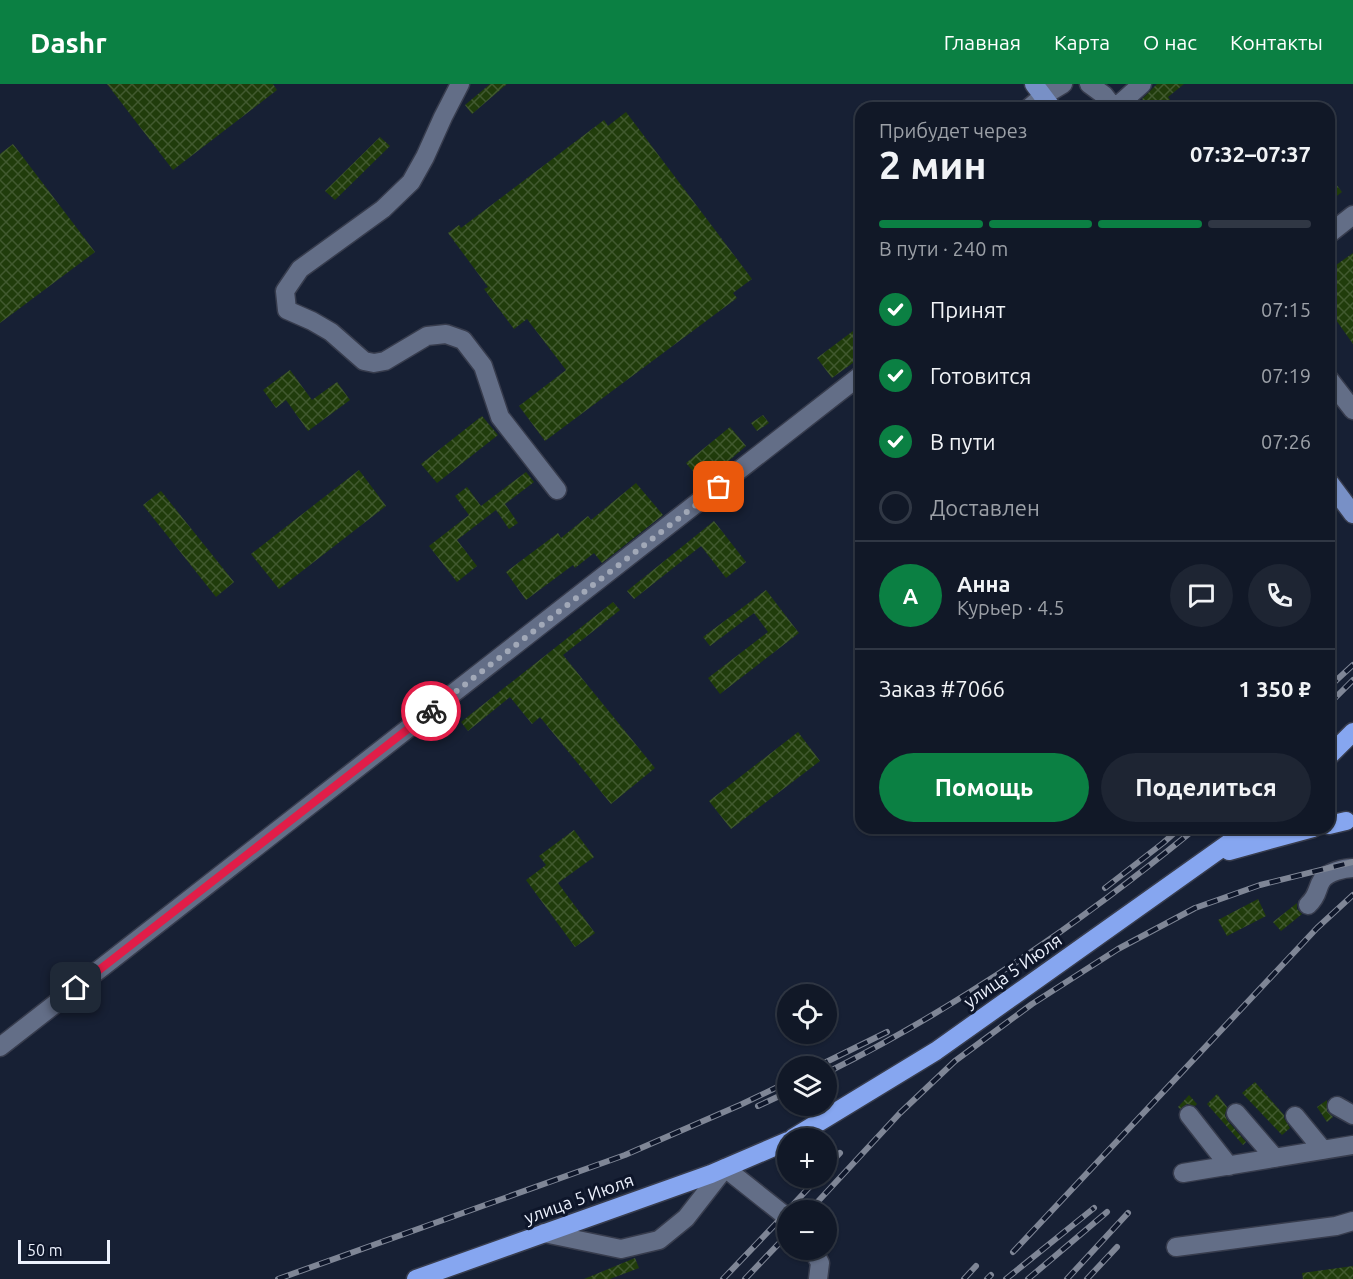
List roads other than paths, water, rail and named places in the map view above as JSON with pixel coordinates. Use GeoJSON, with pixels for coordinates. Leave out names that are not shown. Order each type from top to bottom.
{"type":"FeatureCollection","features":[{"type":"Feature","properties":{"kind":"highway"},"geometry":{"type":"LineString","coordinates":[[1335,750],[1353,732]]}},
{"type":"Feature","properties":{"kind":"highway","name":"улица 5 Июля"},"geometry":{"type":"LineString","coordinates":[[809,1128],[936,1051],[1242,834]]}},
{"type":"Feature","properties":{"kind":"highway"},"geometry":{"type":"LineString","coordinates":[[1208,858],[1242,846],[1289,834]]}},
{"type":"Feature","properties":{"kind":"highway","name":"улица 5 Июля"},"geometry":{"type":"LineString","coordinates":[[416,1279],[724,1168],[777,1146]]}},
{"type":"Feature","properties":{"kind":"main road"},"geometry":{"type":"LineString","coordinates":[[1335,490],[1350,510]]}},
{"type":"Feature","properties":{"kind":"street"},"geometry":{"type":"LineString","coordinates":[[460,84],[411,182],[383,209],[300,269],[285,291],[287,310],[331,332],[364,361],[374,363],[385,361],[427,336],[446,334],[464,340],[483,366],[500,417],[557,490]]}},
{"type":"Feature","properties":{"kind":"street"},"geometry":{"type":"LineString","coordinates":[[1040,99],[1063,84]]}},
{"type":"Feature","properties":{"kind":"street"},"geometry":{"type":"LineString","coordinates":[[1089,84],[1109,102]]}},
{"type":"Feature","properties":{"kind":"street"},"geometry":{"type":"LineString","coordinates":[[1121,102],[1142,84]]}},
{"type":"Feature","properties":{"kind":"street"},"geometry":{"type":"LineString","coordinates":[[1335,229],[1353,215]]}},
{"type":"Feature","properties":{"kind":"street"},"geometry":{"type":"LineString","coordinates":[[0,1047],[855,380]]}},
{"type":"Feature","properties":{"kind":"street"},"geometry":{"type":"LineString","coordinates":[[1335,387],[1353,410]]}},
{"type":"Feature","properties":{"kind":"street"},"geometry":{"type":"LineString","coordinates":[[1308,905],[1318,893],[1322,880],[1333,872],[1353,868]]}},
{"type":"Feature","properties":{"kind":"street"},"geometry":{"type":"LineString","coordinates":[[1236,1113],[1275,1158]]}},
{"type":"Feature","properties":{"kind":"street"},"geometry":{"type":"LineString","coordinates":[[1189,1115],[1229,1166]]}},
{"type":"Feature","properties":{"kind":"street"},"geometry":{"type":"LineString","coordinates":[[1296,1116],[1323,1150]]}},
{"type":"Feature","properties":{"kind":"street"},"geometry":{"type":"LineString","coordinates":[[1183,1173],[1353,1145]]}},
{"type":"Feature","properties":{"kind":"street"},"geometry":{"type":"LineString","coordinates":[[544,1233],[621,1249],[659,1240],[686,1218],[724,1168],[777,1209]]}},
{"type":"Feature","properties":{"kind":"street"},"geometry":{"type":"LineString","coordinates":[[1176,1247],[1335,1226],[1353,1221]]}},
{"type":"Feature","properties":{"kind":"street"},"geometry":{"type":"LineString","coordinates":[[818,1260],[818,1279]]}},
{"type":"Feature","properties":{"kind":"railway"},"geometry":{"type":"LineString","coordinates":[[1335,682],[1353,665]]}},
{"type":"Feature","properties":{"kind":"railway"},"geometry":{"type":"LineString","coordinates":[[1335,698],[1353,680]]}},
{"type":"Feature","properties":{"kind":"railway"},"geometry":{"type":"LineString","coordinates":[[1105,888],[1173,834]]}},
{"type":"Feature","properties":{"kind":"railway"},"geometry":{"type":"LineString","coordinates":[[837,1067],[923,1020],[1018,961],[1109,896],[1189,834]]}},
{"type":"Feature","properties":{"kind":"railway"},"geometry":{"type":"LineString","coordinates":[[819,1200],[900,1113],[955,1061],[1032,1004],[1118,949],[1195,908],[1260,885],[1353,862]]}},
{"type":"Feature","properties":{"kind":"railway"},"geometry":{"type":"LineString","coordinates":[[1013,1252],[1317,928],[1353,895]]}},
{"type":"Feature","properties":{"kind":"railway"},"geometry":{"type":"LineString","coordinates":[[837,1057],[887,1032]]}},
{"type":"Feature","properties":{"kind":"railway"},"geometry":{"type":"LineString","coordinates":[[278,1279],[625,1155],[777,1087]]}},
{"type":"Feature","properties":{"kind":"railway"},"geometry":{"type":"LineString","coordinates":[[758,1106],[777,1097]]}},
{"type":"Feature","properties":{"kind":"railway"},"geometry":{"type":"LineString","coordinates":[[837,1156],[840,1153]]}},
{"type":"Feature","properties":{"kind":"railway"},"geometry":{"type":"LineString","coordinates":[[797,1200],[809,1188]]}},
{"type":"Feature","properties":{"kind":"railway"},"geometry":{"type":"LineString","coordinates":[[1006,1279],[1094,1208]]}},
{"type":"Feature","properties":{"kind":"railway"},"geometry":{"type":"LineString","coordinates":[[1028,1279],[1107,1212]]}},
{"type":"Feature","properties":{"kind":"railway"},"geometry":{"type":"LineString","coordinates":[[1067,1279],[1128,1213]]}},
{"type":"Feature","properties":{"kind":"railway"},"geometry":{"type":"LineString","coordinates":[[723,1279],[777,1223]]}},
{"type":"Feature","properties":{"kind":"railway"},"geometry":{"type":"LineString","coordinates":[[745,1279],[777,1246]]}},
{"type":"Feature","properties":{"kind":"railway"},"geometry":{"type":"LineString","coordinates":[[1087,1279],[1117,1247]]}},
{"type":"Feature","properties":{"kind":"railway"},"geometry":{"type":"LineString","coordinates":[[964,1279],[976,1266]]}},
{"type":"Feature","properties":{"kind":"railway"},"geometry":{"type":"LineString","coordinates":[[987,1279],[991,1275]]}}]}
